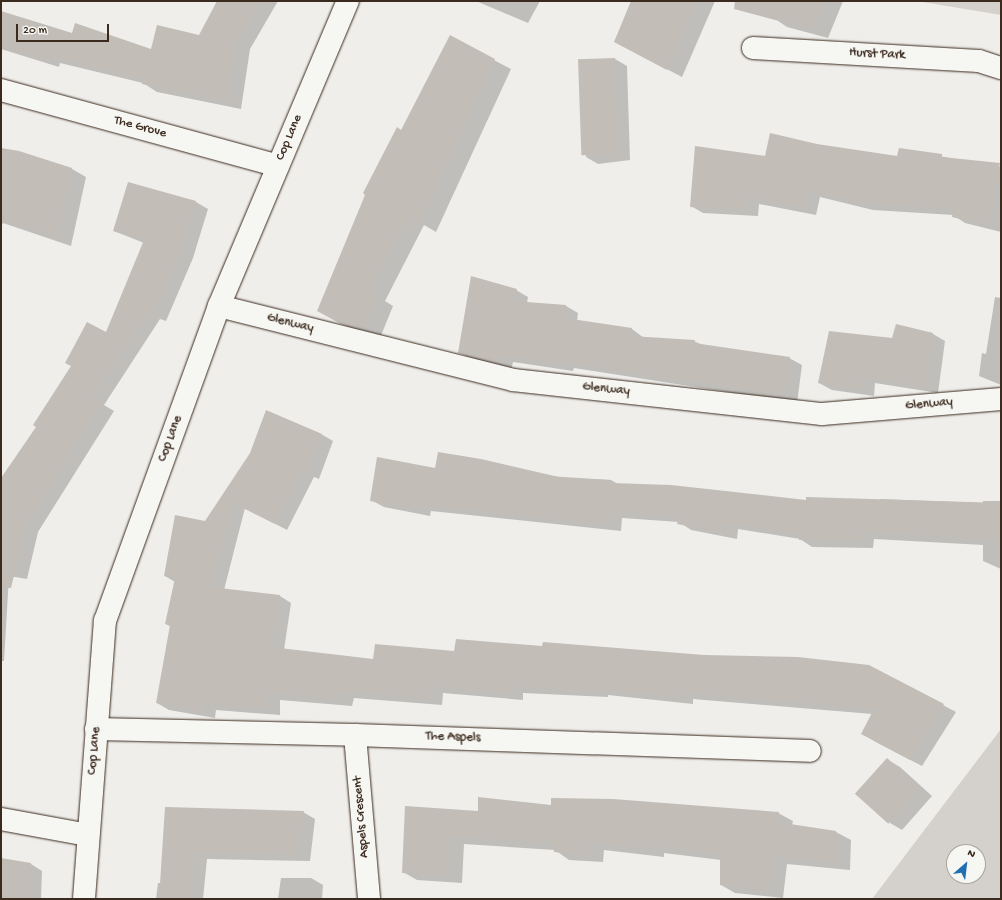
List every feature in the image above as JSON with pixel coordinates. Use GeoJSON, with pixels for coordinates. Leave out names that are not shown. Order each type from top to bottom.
{"type":"FeatureCollection","features":[{"type":"Feature","properties":{"kind":"street","name":"Cop Lane"},"geometry":{"type":"LineString","coordinates":[[84,899],[105,621],[219,306],[348,1]]}},
{"type":"Feature","properties":{"kind":"street","name":"Hurst Park"},"geometry":{"type":"LineString","coordinates":[[753,48],[979,61],[1001,68]]}},
{"type":"Feature","properties":{"kind":"street","name":"The Grove"},"geometry":{"type":"LineString","coordinates":[[1,90],[278,166]]}},
{"type":"Feature","properties":{"kind":"street","name":"Glenway"},"geometry":{"type":"LineString","coordinates":[[219,306],[513,380],[822,414],[1001,399]]}},
{"type":"Feature","properties":{"kind":"street","name":"The Aspels"},"geometry":{"type":"LineString","coordinates":[[96,729],[355,735],[810,751]]}},
{"type":"Feature","properties":{"kind":"street","name":"Aspels Crescent"},"geometry":{"type":"LineString","coordinates":[[355,735],[369,899]]}},
{"type":"Feature","properties":{"kind":"street"},"geometry":{"type":"LineString","coordinates":[[1,819],[88,835]]}},
{"type":"Feature","properties":{"kind":"shaded area"},"geometry":{"type":"Polygon","coordinates":[[[917,1],[1001,1],[1001,15],[917,1]]]}},
{"type":"Feature","properties":{"kind":"shaded area"},"geometry":{"type":"Polygon","coordinates":[[[1001,729],[1001,899],[872,899],[1001,729]]]}},
{"type":"Feature","properties":{"kind":"building"},"geometry":{"type":"Polygon","coordinates":[[[217,1],[260,1],[237,41],[227,102],[142,84],[143,79],[46,56],[45,60],[1,47],[1,11],[72,33],[75,23],[151,49],[157,25],[199,35],[217,1]]]}},
{"type":"Feature","properties":{"kind":"building"},"geometry":{"type":"Polygon","coordinates":[[[631,1],[696,1],[667,70],[614,42],[631,1]]]}},
{"type":"Feature","properties":{"kind":"building"},"geometry":{"type":"Polygon","coordinates":[[[735,1],[825,1],[813,30],[734,9],[735,1]]]}},
{"type":"Feature","properties":{"kind":"building"},"geometry":{"type":"Polygon","coordinates":[[[450,35],[495,59],[420,223],[408,217],[369,291],[378,296],[364,330],[341,324],[317,311],[365,195],[363,193],[397,127],[401,130],[450,35]]]}},
{"type":"Feature","properties":{"kind":"building"},"geometry":{"type":"Polygon","coordinates":[[[615,58],[618,154],[581,155],[578,59],[615,58]]]}},
{"type":"Feature","properties":{"kind":"building"},"geometry":{"type":"Polygon","coordinates":[[[770,133],[817,144],[897,156],[899,148],[942,154],[942,157],[1000,163],[989,226],[952,217],[953,210],[860,203],[808,191],[804,208],[747,198],[746,210],[690,207],[695,146],[765,156],[770,133]]]}},
{"type":"Feature","properties":{"kind":"building"},"geometry":{"type":"Polygon","coordinates":[[[1,148],[19,151],[72,168],[57,239],[1,220],[1,148]]]}},
{"type":"Feature","properties":{"kind":"building"},"geometry":{"type":"Polygon","coordinates":[[[128,182],[196,201],[181,251],[153,315],[148,313],[92,398],[102,403],[26,525],[11,588],[1,587],[1,478],[36,427],[33,425],[71,366],[65,363],[87,322],[106,332],[144,240],[113,231],[128,182]]]}},
{"type":"Feature","properties":{"kind":"building"},"geometry":{"type":"Polygon","coordinates":[[[471,276],[517,289],[514,301],[566,305],[565,318],[632,328],[631,336],[695,340],[694,343],[790,357],[785,397],[688,381],[648,378],[648,375],[562,362],[561,365],[501,355],[499,364],[458,353],[471,276]]]}},
{"type":"Feature","properties":{"kind":"building"},"geometry":{"type":"Polygon","coordinates":[[[896,324],[933,333],[926,387],[863,377],[862,390],[818,383],[829,331],[892,338],[896,324]]]}},
{"type":"Feature","properties":{"kind":"building"},"geometry":{"type":"Polygon","coordinates":[[[266,410],[322,434],[307,473],[302,471],[275,524],[233,503],[211,587],[280,595],[271,647],[373,659],[375,644],[454,651],[456,639],[542,646],[543,642],[704,655],[798,657],[869,665],[944,704],[910,760],[861,734],[874,709],[681,693],[681,698],[596,689],[596,691],[511,687],[511,694],[431,687],[430,699],[342,691],[340,700],[268,693],[268,709],[204,704],[203,712],[156,703],[170,625],[165,624],[175,578],[164,576],[175,515],[205,521],[250,453],[266,410]]]}},
{"type":"Feature","properties":{"kind":"building"},"geometry":{"type":"Polygon","coordinates":[[[438,452],[481,459],[563,478],[611,480],[611,483],[671,485],[806,500],[806,497],[1001,503],[1001,540],[862,532],[861,541],[799,540],[800,535],[726,523],[725,533],[677,524],[679,516],[610,512],[609,525],[419,505],[418,510],[370,501],[377,457],[435,468],[438,452]]]}},
{"type":"Feature","properties":{"kind":"building"},"geometry":{"type":"Polygon","coordinates":[[[887,758],[920,788],[888,824],[855,794],[887,758]]]}},
{"type":"Feature","properties":{"kind":"building"},"geometry":{"type":"Polygon","coordinates":[[[478,797],[551,805],[551,798],[613,799],[779,812],[777,822],[836,831],[836,863],[773,856],[769,891],[720,885],[720,855],[650,845],[649,849],[590,842],[589,855],[554,852],[553,843],[450,837],[448,875],[402,873],[405,806],[478,811],[478,797]]]}},
{"type":"Feature","properties":{"kind":"building"},"geometry":{"type":"Polygon","coordinates":[[[165,807],[304,811],[298,855],[195,853],[191,899],[159,899],[165,807]]]}},
{"type":"Feature","properties":{"kind":"building"},"geometry":{"type":"Polygon","coordinates":[[[1,858],[31,863],[29,899],[1,899],[1,858]]]}}]}
